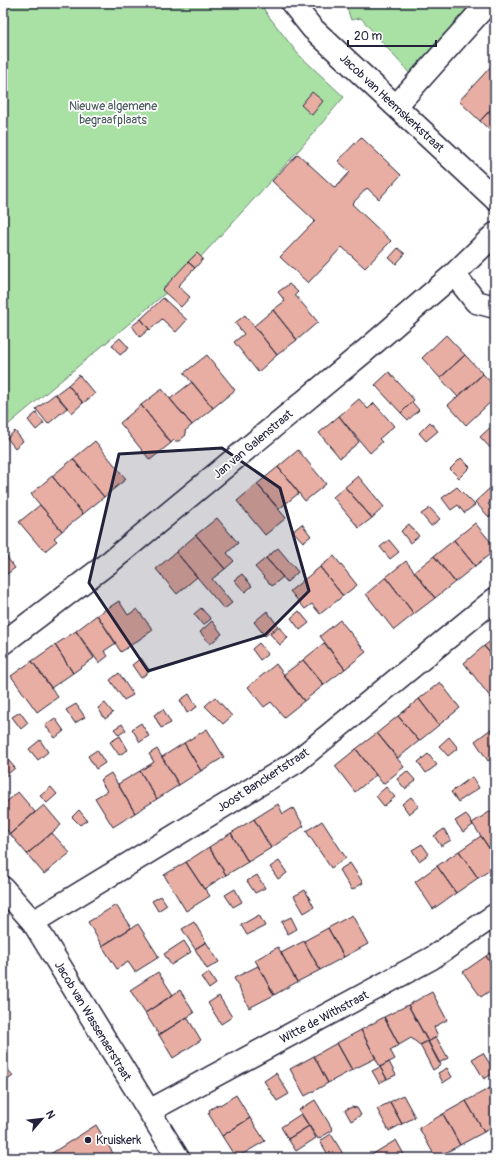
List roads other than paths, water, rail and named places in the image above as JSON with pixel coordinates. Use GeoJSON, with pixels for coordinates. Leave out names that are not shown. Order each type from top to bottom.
{"type":"FeatureCollection","features":[{"type":"Feature","properties":{"kind":"street","name":"Jacob van Heemskerkstraat"},"geometry":{"type":"LineString","coordinates":[[292,3],[312,28],[495,199]]}},
{"type":"Feature","properties":{"kind":"street"},"geometry":{"type":"LineString","coordinates":[[396,106],[488,3]]}},
{"type":"Feature","properties":{"kind":"street","name":"Jan van Galenstraat"},"geometry":{"type":"LineString","coordinates":[[3,643],[111,561],[365,351],[454,274],[495,234]]}},
{"type":"Feature","properties":{"kind":"street"},"geometry":{"type":"LineString","coordinates":[[454,274],[476,302],[495,307]]}},
{"type":"Feature","properties":{"kind":"street","name":"Joost Banckertstraat"},"geometry":{"type":"LineString","coordinates":[[33,922],[296,762],[495,599]]}},
{"type":"Feature","properties":{"kind":"street","name":"Jacob van Wassenaerstraat"},"geometry":{"type":"LineString","coordinates":[[3,888],[33,922],[178,1158]]}},
{"type":"Feature","properties":{"kind":"street","name":"Witte de Withstraat"},"geometry":{"type":"LineString","coordinates":[[149,1111],[432,958],[495,915]]}},
{"type":"Feature","properties":{"kind":"place","name":"Kruiskerk"},"geometry":{"type":"Point","coordinates":[88,1140]}},
{"type":"Feature","properties":{"kind":"park label","name":"Nieuwe algemene begraafplaats"},"geometry":{"type":"Point","coordinates":[113,113]}}]}
